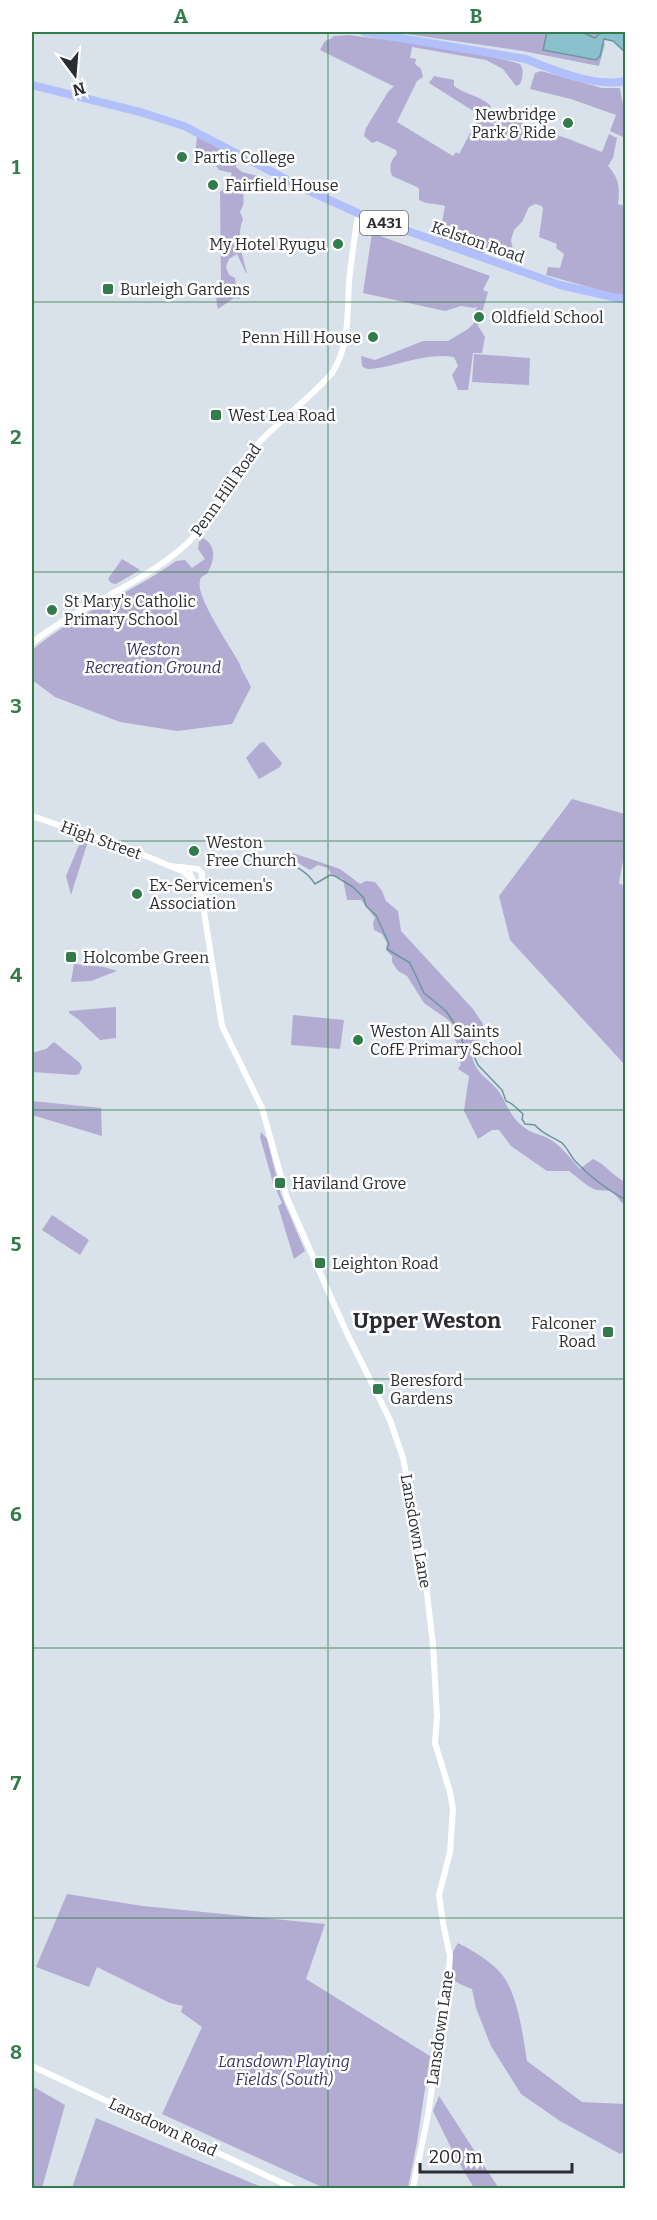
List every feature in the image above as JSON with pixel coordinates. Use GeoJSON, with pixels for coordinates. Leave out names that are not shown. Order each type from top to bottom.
{"type":"FeatureCollection","features":[{"type":"Feature","properties":{"kind":"main road"},"geometry":{"type":"LineString","coordinates":[[364,32],[526,58],[543,66],[602,82],[626,81]]}},
{"type":"Feature","properties":{"kind":"main road","name":"Kelston Road"},"geometry":{"type":"LineString","coordinates":[[32,85],[164,118],[196,131],[307,190],[360,214],[560,285],[626,300]]}},
{"type":"Feature","properties":{"kind":"street","name":"Penn Hill Road"},"geometry":{"type":"LineString","coordinates":[[32,643],[48,630],[151,570],[187,544],[209,520],[238,468],[257,444],[332,373],[340,360],[346,338],[350,268],[360,214]]}},
{"type":"Feature","properties":{"kind":"street","name":"High Street"},"geometry":{"type":"LineString","coordinates":[[32,816],[121,846],[182,871],[191,879]]}},
{"type":"Feature","properties":{"kind":"street","name":"High Street"},"geometry":{"type":"LineString","coordinates":[[170,866],[195,869]]}},
{"type":"Feature","properties":{"kind":"street"},"geometry":{"type":"LineString","coordinates":[[195,869],[201,871],[201,879],[196,881],[191,879],[191,872],[195,869]]}},
{"type":"Feature","properties":{"kind":"street","name":"Lansdown Lane"},"geometry":{"type":"LineString","coordinates":[[191,879],[203,905]]}},
{"type":"Feature","properties":{"kind":"street","name":"Lansdown Lane"},"geometry":{"type":"LineString","coordinates":[[201,879],[222,1026],[263,1111],[287,1198],[400,1446],[419,1538],[434,1653],[437,1716],[435,1743],[453,1809],[450,1852],[439,1895],[442,1923],[450,1956],[449,1970],[428,2115],[413,2188]]}},
{"type":"Feature","properties":{"kind":"street","name":"Lansdown Road"},"geometry":{"type":"LineString","coordinates":[[32,2066],[293,2188]]}},
{"type":"Feature","properties":{"kind":"green space"},"geometry":{"type":"Polygon","coordinates":[[[392,32],[601,32],[596,36],[605,44],[599,66],[523,51],[392,32]]]}},
{"type":"Feature","properties":{"kind":"green space"},"geometry":{"type":"Polygon","coordinates":[[[348,35],[456,50],[520,64],[522,76],[520,84],[516,86],[503,69],[486,60],[412,47],[410,58],[416,59],[415,64],[421,69],[423,77],[417,81],[397,122],[453,156],[456,152],[459,154],[479,117],[518,136],[490,121],[496,111],[505,121],[523,121],[522,125],[602,152],[609,134],[617,138],[613,158],[608,166],[618,184],[618,204],[625,206],[625,295],[613,294],[546,275],[548,267],[560,268],[564,254],[556,248],[557,244],[539,237],[542,206],[535,204],[529,207],[522,222],[514,230],[511,240],[514,255],[512,260],[508,261],[495,253],[476,253],[439,238],[445,206],[419,200],[417,187],[392,176],[391,164],[397,154],[396,150],[377,141],[372,143],[364,136],[366,128],[388,92],[395,85],[320,50],[325,41],[333,36],[348,35]]]}},
{"type":"Feature","properties":{"kind":"green space"},"geometry":{"type":"Polygon","coordinates":[[[541,71],[602,88],[620,88],[625,113],[623,119],[625,138],[610,131],[616,115],[571,99],[530,89],[535,73],[541,71]]]}},
{"type":"Feature","properties":{"kind":"green space"},"geometry":{"type":"Polygon","coordinates":[[[434,76],[454,80],[454,86],[491,106],[488,110],[478,114],[429,83],[434,76]]]}},
{"type":"Feature","properties":{"kind":"green space"},"geometry":{"type":"Polygon","coordinates":[[[197,136],[239,156],[236,167],[242,172],[258,176],[245,190],[240,212],[243,219],[240,246],[247,273],[237,254],[229,259],[226,267],[229,275],[235,278],[236,286],[242,290],[240,299],[234,298],[218,309],[217,295],[221,281],[220,192],[226,187],[232,173],[219,170],[210,158],[195,157],[197,136]]]}},
{"type":"Feature","properties":{"kind":"green space"},"geometry":{"type":"Polygon","coordinates":[[[372,233],[490,276],[483,290],[488,292],[478,326],[485,337],[482,353],[473,353],[468,390],[458,390],[452,375],[458,366],[454,357],[433,356],[371,369],[362,366],[361,356],[375,360],[423,341],[448,341],[474,323],[477,306],[475,308],[461,306],[445,311],[363,293],[372,233]]]}},
{"type":"Feature","properties":{"kind":"green space"},"geometry":{"type":"Polygon","coordinates":[[[474,354],[530,358],[529,385],[472,382],[474,354]]]}},
{"type":"Feature","properties":{"kind":"green space","name":"Weston Recreation Ground"},"geometry":{"type":"Polygon","coordinates":[[[203,538],[211,546],[213,554],[207,574],[200,581],[203,598],[251,687],[232,724],[177,731],[120,722],[55,697],[32,680],[32,650],[66,626],[176,561],[185,560],[192,568],[205,559],[198,549],[199,542],[203,538]]]}},
{"type":"Feature","properties":{"kind":"green space"},"geometry":{"type":"Polygon","coordinates":[[[122,559],[140,570],[116,584],[111,583],[108,579],[122,559]]]}},
{"type":"Feature","properties":{"kind":"green space"},"geometry":{"type":"Polygon","coordinates":[[[264,742],[282,763],[280,767],[259,779],[246,758],[260,743],[264,742]]]}},
{"type":"Feature","properties":{"kind":"green space"},"geometry":{"type":"Polygon","coordinates":[[[572,799],[625,814],[625,849],[619,883],[626,887],[625,1065],[510,940],[499,896],[572,799]]]}},
{"type":"Feature","properties":{"kind":"green space"},"geometry":{"type":"Polygon","coordinates":[[[82,838],[88,841],[71,895],[66,876],[82,838]]]}},
{"type":"Feature","properties":{"kind":"green space"},"geometry":{"type":"Polygon","coordinates":[[[293,853],[340,869],[360,884],[366,881],[375,882],[386,901],[398,911],[401,931],[473,1009],[483,1024],[483,1033],[469,1055],[472,1055],[478,1070],[499,1092],[515,1119],[527,1130],[555,1143],[580,1169],[593,1159],[625,1182],[625,1203],[622,1203],[612,1191],[596,1190],[569,1171],[547,1171],[511,1146],[499,1130],[492,1130],[478,1139],[464,1111],[469,1076],[458,1069],[463,1056],[455,1040],[453,1025],[424,1003],[407,976],[398,971],[392,962],[392,956],[386,950],[387,943],[382,934],[374,930],[375,918],[361,900],[347,900],[343,879],[331,874],[328,868],[318,865],[310,870],[293,860],[290,855],[293,853]]]}},
{"type":"Feature","properties":{"kind":"green space"},"geometry":{"type":"Polygon","coordinates":[[[74,964],[104,967],[117,971],[91,981],[71,982],[74,964]]]}},
{"type":"Feature","properties":{"kind":"green space"},"geometry":{"type":"Polygon","coordinates":[[[116,1007],[116,1038],[100,1040],[69,1013],[69,1011],[116,1007]]]}},
{"type":"Feature","properties":{"kind":"green space"},"geometry":{"type":"Polygon","coordinates":[[[293,1015],[344,1020],[340,1049],[291,1045],[293,1015]]]}},
{"type":"Feature","properties":{"kind":"green space"},"geometry":{"type":"Polygon","coordinates":[[[54,1042],[80,1063],[82,1068],[79,1074],[32,1072],[32,1053],[46,1049],[54,1042]]]}},
{"type":"Feature","properties":{"kind":"green space"},"geometry":{"type":"Polygon","coordinates":[[[32,1101],[101,1108],[102,1136],[32,1115],[32,1101]]]}},
{"type":"Feature","properties":{"kind":"green space"},"geometry":{"type":"Polygon","coordinates":[[[261,1132],[267,1139],[281,1195],[305,1251],[294,1259],[278,1206],[282,1203],[273,1183],[260,1137],[261,1132]]]}},
{"type":"Feature","properties":{"kind":"green space"},"geometry":{"type":"Polygon","coordinates":[[[52,1215],[89,1240],[80,1255],[42,1230],[52,1215]]]}},
{"type":"Feature","properties":{"kind":"green space","name":"Lansdown Playing Fields (South)"},"geometry":{"type":"Polygon","coordinates":[[[67,1894],[143,1906],[325,1924],[306,1979],[430,2056],[408,2188],[324,2188],[162,2114],[202,2027],[181,2012],[183,2006],[170,2003],[97,1967],[89,1987],[36,1967],[67,1894]]]}},
{"type":"Feature","properties":{"kind":"green space"},"geometry":{"type":"Polygon","coordinates":[[[458,1943],[494,1966],[508,1984],[519,2017],[527,2061],[582,2102],[625,2104],[625,2151],[620,2154],[560,2121],[521,2094],[491,2046],[476,2008],[472,1989],[458,1983],[451,1976],[450,1961],[458,1943]]]}},
{"type":"Feature","properties":{"kind":"green space"},"geometry":{"type":"Polygon","coordinates":[[[32,2086],[65,2105],[42,2188],[32,2188],[32,2086]]]}},
{"type":"Feature","properties":{"kind":"green space"},"geometry":{"type":"Polygon","coordinates":[[[439,2096],[499,2188],[474,2188],[433,2111],[439,2096]]]}},
{"type":"Feature","properties":{"kind":"green space"},"geometry":{"type":"Polygon","coordinates":[[[96,2118],[264,2188],[72,2188],[96,2118]]]}},
{"type":"Feature","properties":{"kind":"water"},"geometry":{"type":"Polygon","coordinates":[[[547,32],[582,32],[595,38],[601,32],[625,32],[625,52],[613,41],[604,39],[600,56],[596,60],[543,50],[547,32]]]}},
{"type":"Feature","properties":{"kind":"waterway"},"geometry":{"type":"LineString","coordinates":[[278,860],[299,869],[315,884],[330,875],[353,887],[364,898],[366,906],[376,915],[389,944],[387,949],[410,963],[424,993],[446,1011],[458,1029],[463,1043],[470,1047],[478,1065],[502,1090],[506,1101],[523,1114],[522,1119],[525,1124],[535,1125],[562,1143],[587,1173],[626,1200]]}},
{"type":"Feature","properties":{"kind":"place","name":"Newbridge Park & Ride"},"geometry":{"type":"Point","coordinates":[568,123]}},
{"type":"Feature","properties":{"kind":"place","name":"Partis College"},"geometry":{"type":"Point","coordinates":[182,157]}},
{"type":"Feature","properties":{"kind":"place","name":"Fairfield House"},"geometry":{"type":"Point","coordinates":[213,185]}},
{"type":"Feature","properties":{"kind":"place","name":"My Hotel Ryugu"},"geometry":{"type":"Point","coordinates":[338,244]}},
{"type":"Feature","properties":{"kind":"place","name":"Burleigh Gardens"},"geometry":{"type":"Point","coordinates":[108,289]}},
{"type":"Feature","properties":{"kind":"place","name":"Oldfield School"},"geometry":{"type":"Point","coordinates":[479,317]}},
{"type":"Feature","properties":{"kind":"place","name":"Penn Hill House"},"geometry":{"type":"Point","coordinates":[373,337]}},
{"type":"Feature","properties":{"kind":"place","name":"West Lea Road"},"geometry":{"type":"Point","coordinates":[216,415]}},
{"type":"Feature","properties":{"kind":"place","name":"St Mary's Catholic Primary School"},"geometry":{"type":"Point","coordinates":[52,610]}},
{"type":"Feature","properties":{"kind":"place","name":"Weston Free Church"},"geometry":{"type":"Point","coordinates":[194,851]}},
{"type":"Feature","properties":{"kind":"place","name":"Ex-Servicemen's Association"},"geometry":{"type":"Point","coordinates":[137,894]}},
{"type":"Feature","properties":{"kind":"place","name":"Holcombe Green"},"geometry":{"type":"Point","coordinates":[71,957]}},
{"type":"Feature","properties":{"kind":"place","name":"Weston All Saints CofE Primary School"},"geometry":{"type":"Point","coordinates":[358,1040]}},
{"type":"Feature","properties":{"kind":"place","name":"Haviland Grove"},"geometry":{"type":"Point","coordinates":[280,1183]}},
{"type":"Feature","properties":{"kind":"place","name":"Leighton Road"},"geometry":{"type":"Point","coordinates":[320,1263]}},
{"type":"Feature","properties":{"kind":"place","name":"Falconer Road"},"geometry":{"type":"Point","coordinates":[608,1332]}},
{"type":"Feature","properties":{"kind":"place","name":"Beresford Gardens"},"geometry":{"type":"Point","coordinates":[378,1389]}},
{"type":"Feature","properties":{"kind":"district","name":"Upper Weston"},"geometry":{"type":"Point","coordinates":[427,1320]}}]}
